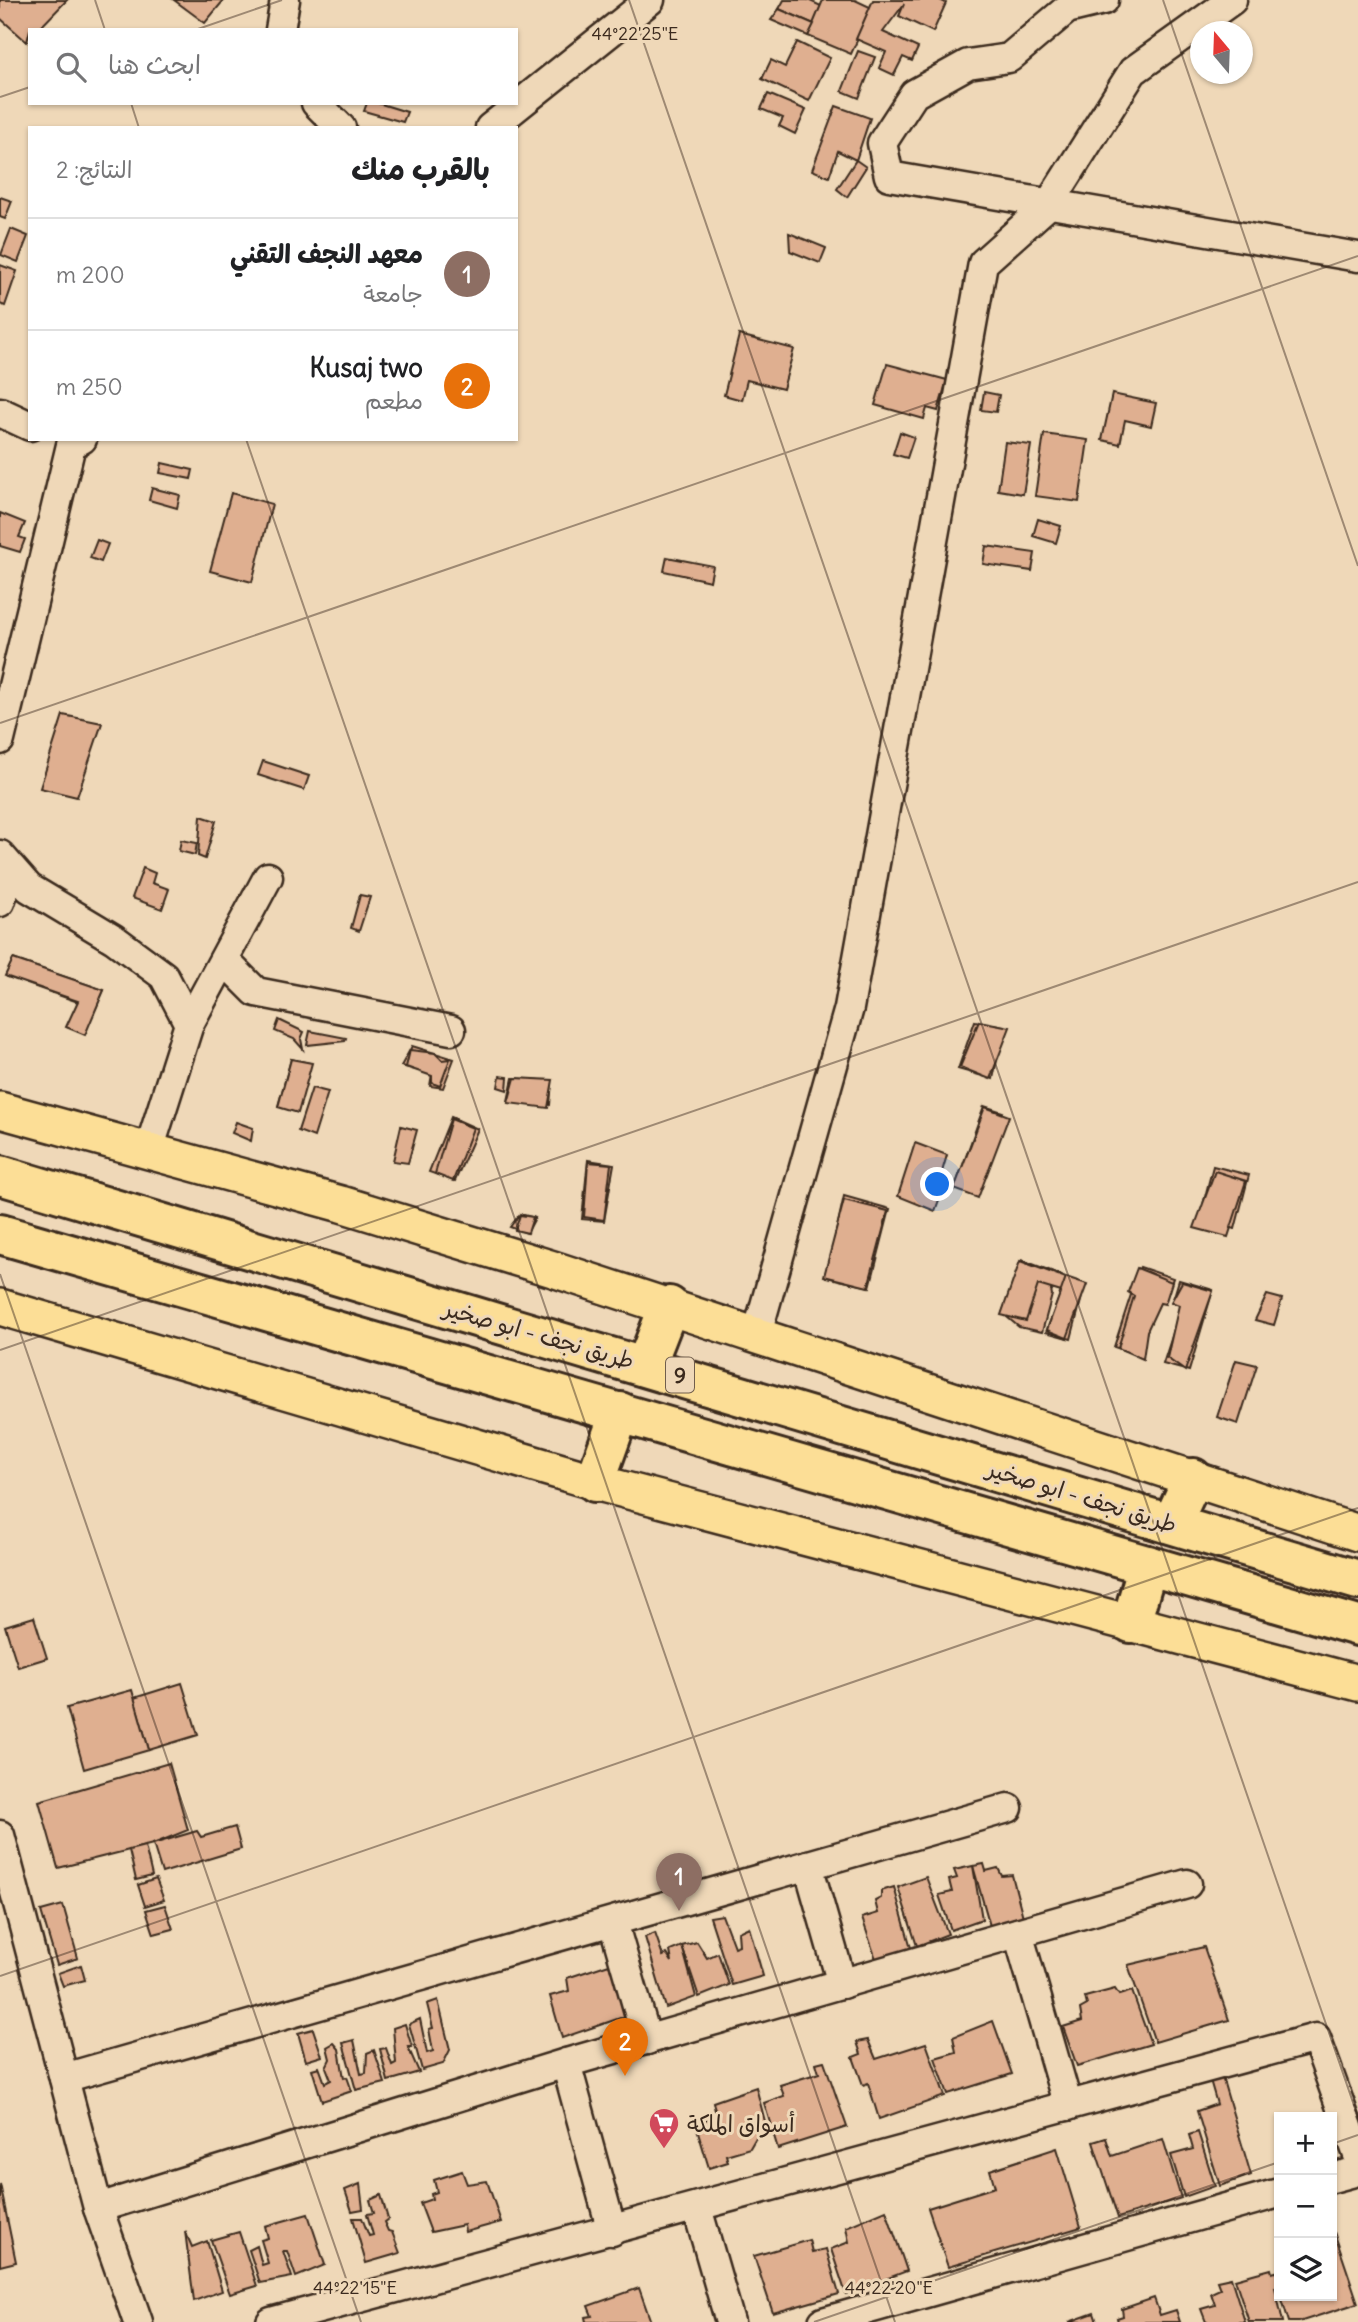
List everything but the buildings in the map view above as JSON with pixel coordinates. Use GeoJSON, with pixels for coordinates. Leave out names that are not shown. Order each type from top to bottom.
{"type":"FeatureCollection","features":[{"type":"Feature","properties":{"kind":"highway","name":"طريق نجف - ابو صخير"},"geometry":{"type":"LineString","coordinates":[[0,1175],[646,1365],[1358,1580]]}},
{"type":"Feature","properties":{"kind":"highway","name":"طريق نجف - ابو صخير"},"geometry":{"type":"LineString","coordinates":[[0,1234],[1358,1626]]}},
{"type":"Feature","properties":{"kind":"highway"},"geometry":{"type":"LineString","coordinates":[[646,1365],[669,1306]]}},
{"type":"Feature","properties":{"kind":"highway"},"geometry":{"type":"LineString","coordinates":[[595,1482],[620,1412]]}},
{"type":"Feature","properties":{"kind":"highway"},"geometry":{"type":"LineString","coordinates":[[1172,1523],[1193,1478]]}},
{"type":"Feature","properties":{"kind":"highway"},"geometry":{"type":"LineString","coordinates":[[1131,1623],[1148,1565]]}},
{"type":"Feature","properties":{"kind":"main road"},"geometry":{"type":"LineString","coordinates":[[0,1110],[148,1153],[341,1204],[669,1306],[1358,1533]]}},
{"type":"Feature","properties":{"kind":"main road"},"geometry":{"type":"LineString","coordinates":[[0,1307],[595,1482],[1358,1683]]}},
{"type":"Feature","properties":{"kind":"street"},"geometry":{"type":"LineString","coordinates":[[280,28],[285,0]]}},
{"type":"Feature","properties":{"kind":"street"},"geometry":{"type":"LineString","coordinates":[[492,126],[650,0]]}},
{"type":"Feature","properties":{"kind":"street"},"geometry":{"type":"LineString","coordinates":[[1104,0],[1067,9],[1009,58],[968,64],[914,94],[882,143],[889,176],[1358,257]]}},
{"type":"Feature","properties":{"kind":"street"},"geometry":{"type":"LineString","coordinates":[[757,1334],[849,1008],[983,262],[1049,204],[1133,71],[1232,0]]}},
{"type":"Feature","properties":{"kind":"street"},"geometry":{"type":"LineString","coordinates":[[318,105],[339,126]]}},
{"type":"Feature","properties":{"kind":"street"},"geometry":{"type":"LineString","coordinates":[[0,412],[28,425]]}},
{"type":"Feature","properties":{"kind":"street"},"geometry":{"type":"LineString","coordinates":[[0,740],[71,441]]}},
{"type":"Feature","properties":{"kind":"street"},"geometry":{"type":"LineString","coordinates":[[0,855],[9,889],[114,939],[164,976],[189,1024]]}},
{"type":"Feature","properties":{"kind":"street"},"geometry":{"type":"LineString","coordinates":[[148,1153],[189,1024],[268,877]]}},
{"type":"Feature","properties":{"kind":"street"},"geometry":{"type":"LineString","coordinates":[[224,960],[256,992],[451,1030]]}},
{"type":"Feature","properties":{"kind":"street"},"geometry":{"type":"LineString","coordinates":[[64,2078],[1008,1808]]}},
{"type":"Feature","properties":{"kind":"street"},"geometry":{"type":"LineString","coordinates":[[0,1835],[98,2208],[138,2322]]}},
{"type":"Feature","properties":{"kind":"street"},"geometry":{"type":"LineString","coordinates":[[808,1865],[842,1984]]}},
{"type":"Feature","properties":{"kind":"street"},"geometry":{"type":"LineString","coordinates":[[98,2208],[566,2063],[1187,1884]]}},
{"type":"Feature","properties":{"kind":"street"},"geometry":{"type":"LineString","coordinates":[[613,1922],[647,2040]]}},
{"type":"Feature","properties":{"kind":"street"},"geometry":{"type":"LineString","coordinates":[[1018,1933],[1068,2106]]}},
{"type":"Feature","properties":{"kind":"street"},"geometry":{"type":"LineString","coordinates":[[271,2322],[1316,2038],[1358,2155]]}},
{"type":"Feature","properties":{"kind":"street"},"geometry":{"type":"LineString","coordinates":[[566,2063],[612,2231]]}},
{"type":"Feature","properties":{"kind":"street"},"geometry":{"type":"LineString","coordinates":[[1337,2177],[1358,2171]]}},
{"type":"Feature","properties":{"kind":"street"},"geometry":{"type":"LineString","coordinates":[[823,2322],[1274,2194]]}},
{"type":"Feature","properties":{"kind":"street"},"geometry":{"type":"LineString","coordinates":[[696,2208],[730,2322]]}},
{"type":"Feature","properties":{"kind":"place","name":"معهد النجف التقني"},"geometry":{"type":"Point","coordinates":[679,1911]}},
{"type":"Feature","properties":{"kind":"place","name":"Kusaj two"},"geometry":{"type":"Point","coordinates":[625,2076]}},
{"type":"Feature","properties":{"kind":"place","name":"أسواق الملكة"},"geometry":{"type":"Point","coordinates":[664,2150]}}]}
